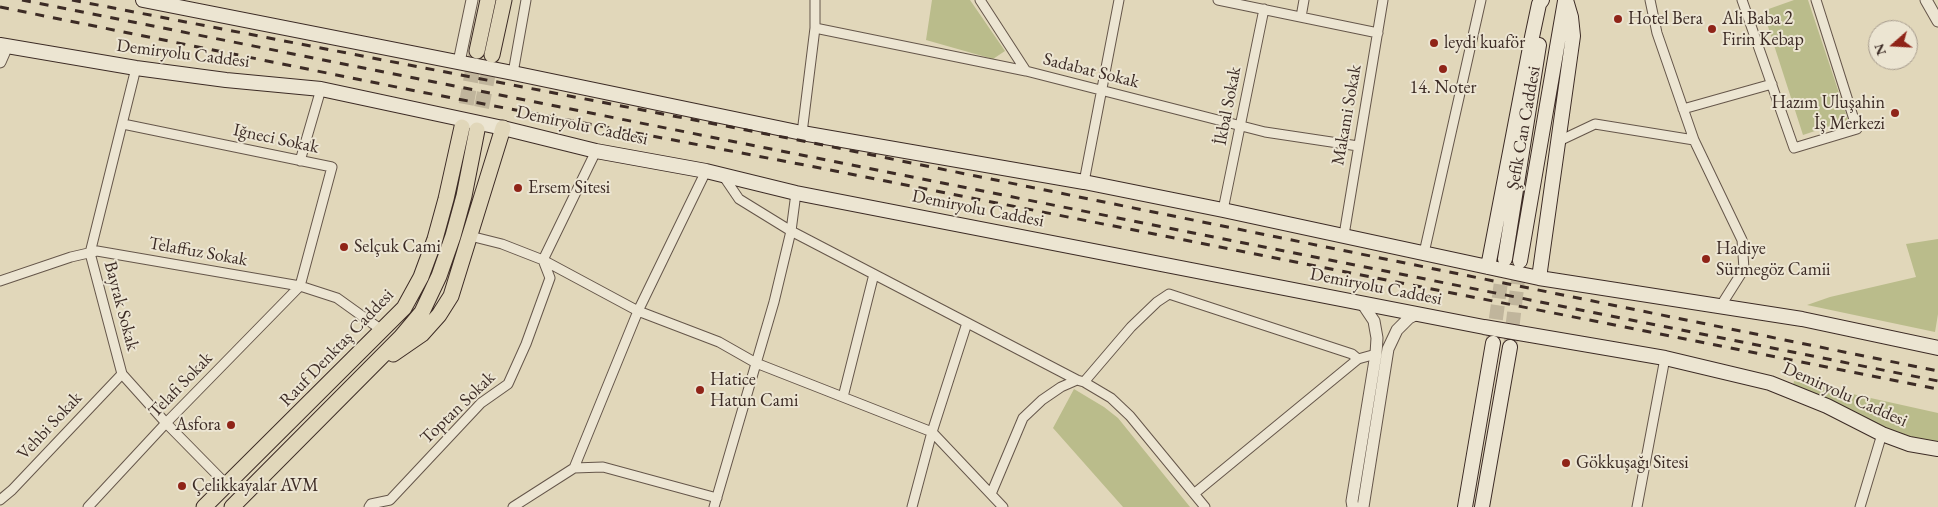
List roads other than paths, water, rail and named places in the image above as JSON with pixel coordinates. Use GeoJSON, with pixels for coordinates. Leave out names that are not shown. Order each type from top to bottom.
{"type":"FeatureCollection","features":[{"type":"Feature","properties":{"kind":"main road"},"geometry":{"type":"LineString","coordinates":[[143,0],[459,62],[802,133],[1084,182],[1344,235],[1539,278],[1802,319],[1937,344]]}},
{"type":"Feature","properties":{"kind":"main road"},"geometry":{"type":"LineString","coordinates":[[477,50],[488,0]]}},
{"type":"Feature","properties":{"kind":"main road"},"geometry":{"type":"LineString","coordinates":[[492,55],[504,0]]}},
{"type":"Feature","properties":{"kind":"main road"},"geometry":{"type":"LineString","coordinates":[[1488,267],[1532,37],[1542,0]]}},
{"type":"Feature","properties":{"kind":"main road","name":"Şefik Can Caddesi"},"geometry":{"type":"LineString","coordinates":[[1505,259],[1547,0]]}},
{"type":"Feature","properties":{"kind":"main road"},"geometry":{"type":"LineString","coordinates":[[1539,278],[1572,36],[1571,17],[1566,0]]}},
{"type":"Feature","properties":{"kind":"main road","name":"Şefik Can Caddesi"},"geometry":{"type":"LineString","coordinates":[[1520,261],[1566,0]]}},
{"type":"Feature","properties":{"kind":"main road","name":"Demiryolu Caddesi"},"geometry":{"type":"LineString","coordinates":[[4,46],[136,68],[226,80],[321,89],[503,128],[596,151],[722,174],[796,193],[1484,328],[1665,358],[1770,383],[1827,406],[1882,434],[1909,444],[1938,449]]}},
{"type":"Feature","properties":{"kind":"main road","name":"Rauf Denktaş Caddesi"},"geometry":{"type":"LineString","coordinates":[[204,507],[404,308],[421,277],[441,220],[462,127]]}},
{"type":"Feature","properties":{"kind":"main road"},"geometry":{"type":"LineString","coordinates":[[372,367],[422,334],[439,315],[453,290],[503,128]]}},
{"type":"Feature","properties":{"kind":"main road","name":"Rauf Denktaş Caddesi"},"geometry":{"type":"LineString","coordinates":[[232,507],[372,367],[422,312],[439,276],[459,216],[477,130]]}},
{"type":"Feature","properties":{"kind":"main road"},"geometry":{"type":"LineString","coordinates":[[1465,507],[1493,343]]}},
{"type":"Feature","properties":{"kind":"main road"},"geometry":{"type":"LineString","coordinates":[[1482,507],[1510,347]]}},
{"type":"Feature","properties":{"kind":"street"},"geometry":{"type":"LineString","coordinates":[[459,62],[472,0]]}},
{"type":"Feature","properties":{"kind":"street"},"geometry":{"type":"LineString","coordinates":[[513,73],[526,0]]}},
{"type":"Feature","properties":{"kind":"street"},"geometry":{"type":"LineString","coordinates":[[802,133],[815,28],[815,0]]}},
{"type":"Feature","properties":{"kind":"street"},"geometry":{"type":"LineString","coordinates":[[980,0],[1026,71]]}},
{"type":"Feature","properties":{"kind":"street"},"geometry":{"type":"LineString","coordinates":[[1084,182],[1119,0]]}},
{"type":"Feature","properties":{"kind":"street"},"geometry":{"type":"LineString","coordinates":[[1218,0],[1378,33]]}},
{"type":"Feature","properties":{"kind":"street"},"geometry":{"type":"LineString","coordinates":[[1301,17],[1304,0]]}},
{"type":"Feature","properties":{"kind":"street","name":"Makami Sokak"},"geometry":{"type":"LineString","coordinates":[[1344,235],[1383,0]]}},
{"type":"Feature","properties":{"kind":"street"},"geometry":{"type":"LineString","coordinates":[[1424,253],[1481,0]]}},
{"type":"Feature","properties":{"kind":"street"},"geometry":{"type":"LineString","coordinates":[[1650,0],[1657,33],[1694,140],[1742,240],[1744,270],[1720,307]]}},
{"type":"Feature","properties":{"kind":"street"},"geometry":{"type":"LineString","coordinates":[[1742,0],[1794,148],[1857,129],[1816,0]]}},
{"type":"Feature","properties":{"kind":"street"},"geometry":{"type":"LineString","coordinates":[[1926,0],[1938,21]]}},
{"type":"Feature","properties":{"kind":"street","name":"İkbal Sokak"},"geometry":{"type":"LineString","coordinates":[[1223,210],[1264,9]]}},
{"type":"Feature","properties":{"kind":"street","name":"Sadabat Sokak"},"geometry":{"type":"LineString","coordinates":[[815,28],[1026,71],[1265,132],[1358,146]]}},
{"type":"Feature","properties":{"kind":"street"},"geometry":{"type":"LineString","coordinates":[[0,62],[4,46]]}},
{"type":"Feature","properties":{"kind":"street","name":"Bayrak Sokak"},"geometry":{"type":"LineString","coordinates":[[136,68],[90,253],[122,374],[166,423],[227,485]]}},
{"type":"Feature","properties":{"kind":"street"},"geometry":{"type":"LineString","coordinates":[[1683,109],[1772,84]]}},
{"type":"Feature","properties":{"kind":"street"},"geometry":{"type":"LineString","coordinates":[[300,161],[321,89]]}},
{"type":"Feature","properties":{"kind":"street","name":"Iğneci Sokak"},"geometry":{"type":"LineString","coordinates":[[123,124],[332,167],[300,286]]}},
{"type":"Feature","properties":{"kind":"street"},"geometry":{"type":"LineString","coordinates":[[1559,141],[1595,124],[1694,140]]}},
{"type":"Feature","properties":{"kind":"street"},"geometry":{"type":"LineString","coordinates":[[543,260],[596,151]]}},
{"type":"Feature","properties":{"kind":"street"},"geometry":{"type":"LineString","coordinates":[[574,468],[638,311],[706,171]]}},
{"type":"Feature","properties":{"kind":"street"},"geometry":{"type":"LineString","coordinates":[[722,174],[739,199],[792,232],[1111,398],[1130,416],[1205,507]]}},
{"type":"Feature","properties":{"kind":"street"},"geometry":{"type":"LineString","coordinates":[[513,507],[574,468],[603,467],[715,503],[792,232],[796,193]]}},
{"type":"Feature","properties":{"kind":"street"},"geometry":{"type":"LineString","coordinates":[[470,236],[502,244],[543,260],[638,311],[719,342],[756,363],[932,432],[1003,507]]}},
{"type":"Feature","properties":{"kind":"street","name":"Telaffuz Sokak"},"geometry":{"type":"LineString","coordinates":[[0,281],[71,257],[97,251],[300,286],[336,298],[383,331]]}},
{"type":"Feature","properties":{"kind":"street","name":"Toptan Sokak"},"geometry":{"type":"LineString","coordinates":[[369,507],[371,504],[392,503],[481,403],[508,384],[526,344],[550,278],[543,260]]}},
{"type":"Feature","properties":{"kind":"street"},"geometry":{"type":"LineString","coordinates":[[843,397],[874,274]]}},
{"type":"Feature","properties":{"kind":"street","name":"Telafi Sokak"},"geometry":{"type":"LineString","coordinates":[[88,507],[166,423],[300,286]]}},
{"type":"Feature","properties":{"kind":"street"},"geometry":{"type":"LineString","coordinates":[[991,494],[1023,418],[1042,400],[1061,387],[1081,381],[1131,327],[1157,302],[1170,294],[1352,354],[1358,359]]}},
{"type":"Feature","properties":{"kind":"street"},"geometry":{"type":"LineString","coordinates":[[1353,507],[1352,501],[1377,338],[1374,321],[1362,303]]}},
{"type":"Feature","properties":{"kind":"street"},"geometry":{"type":"LineString","coordinates":[[1363,507],[1388,348],[1397,330],[1409,318],[1417,314]]}},
{"type":"Feature","properties":{"kind":"street"},"geometry":{"type":"LineString","coordinates":[[912,507],[932,432],[967,322]]}},
{"type":"Feature","properties":{"kind":"street"},"geometry":{"type":"LineString","coordinates":[[1195,493],[1358,359],[1376,354]]}},
{"type":"Feature","properties":{"kind":"street"},"geometry":{"type":"LineString","coordinates":[[1637,507],[1665,358]]}},
{"type":"Feature","properties":{"kind":"street","name":"Vehbi Sokak"},"geometry":{"type":"LineString","coordinates":[[0,500],[12,490],[122,374]]}},
{"type":"Feature","properties":{"kind":"street"},"geometry":{"type":"LineString","coordinates":[[1860,507],[1882,434]]}},
{"type":"Feature","properties":{"kind":"tunnel"},"geometry":{"type":"LineString","coordinates":[[462,127],[476,52]]}},
{"type":"Feature","properties":{"kind":"tunnel"},"geometry":{"type":"LineString","coordinates":[[477,130],[492,55]]}},
{"type":"Feature","properties":{"kind":"tunnel"},"geometry":{"type":"LineString","coordinates":[[1493,340],[1504,260]]}},
{"type":"Feature","properties":{"kind":"tunnel"},"geometry":{"type":"LineString","coordinates":[[1510,347],[1520,263]]}},
{"type":"Feature","properties":{"kind":"railway"},"geometry":{"type":"LineString","coordinates":[[22,0],[1938,381]]}},
{"type":"Feature","properties":{"kind":"railway"},"geometry":{"type":"LineString","coordinates":[[72,0],[803,141],[1938,371]]}},
{"type":"Feature","properties":{"kind":"railway"},"geometry":{"type":"LineString","coordinates":[[0,7],[421,92],[815,167],[1938,389]]}},
{"type":"Feature","properties":{"kind":"place","name":"Hotel Bera"},"geometry":{"type":"Point","coordinates":[1618,19]}},
{"type":"Feature","properties":{"kind":"place","name":"Ali Baba 2 Firin Kebap"},"geometry":{"type":"Point","coordinates":[1712,29]}},
{"type":"Feature","properties":{"kind":"place","name":"leydi kuaför"},"geometry":{"type":"Point","coordinates":[1434,43]}},
{"type":"Feature","properties":{"kind":"place","name":"14. Noter"},"geometry":{"type":"Point","coordinates":[1443,69]}},
{"type":"Feature","properties":{"kind":"place","name":"Hazım Uluşahin İş Merkezi"},"geometry":{"type":"Point","coordinates":[1895,113]}},
{"type":"Feature","properties":{"kind":"place","name":"Ersem Sitesi"},"geometry":{"type":"Point","coordinates":[518,188]}},
{"type":"Feature","properties":{"kind":"place","name":"Selçuk Cami"},"geometry":{"type":"Point","coordinates":[344,247]}},
{"type":"Feature","properties":{"kind":"place","name":"Hadiye Sürmegöz Camii"},"geometry":{"type":"Point","coordinates":[1706,259]}},
{"type":"Feature","properties":{"kind":"place","name":"Hatice Hatun Cami"},"geometry":{"type":"Point","coordinates":[700,390]}},
{"type":"Feature","properties":{"kind":"place","name":"Asfora"},"geometry":{"type":"Point","coordinates":[231,425]}},
{"type":"Feature","properties":{"kind":"place","name":"Gökkuşağı Sitesi"},"geometry":{"type":"Point","coordinates":[1566,463]}},
{"type":"Feature","properties":{"kind":"place","name":"Çelikkayalar AVM"},"geometry":{"type":"Point","coordinates":[182,486]}}]}
